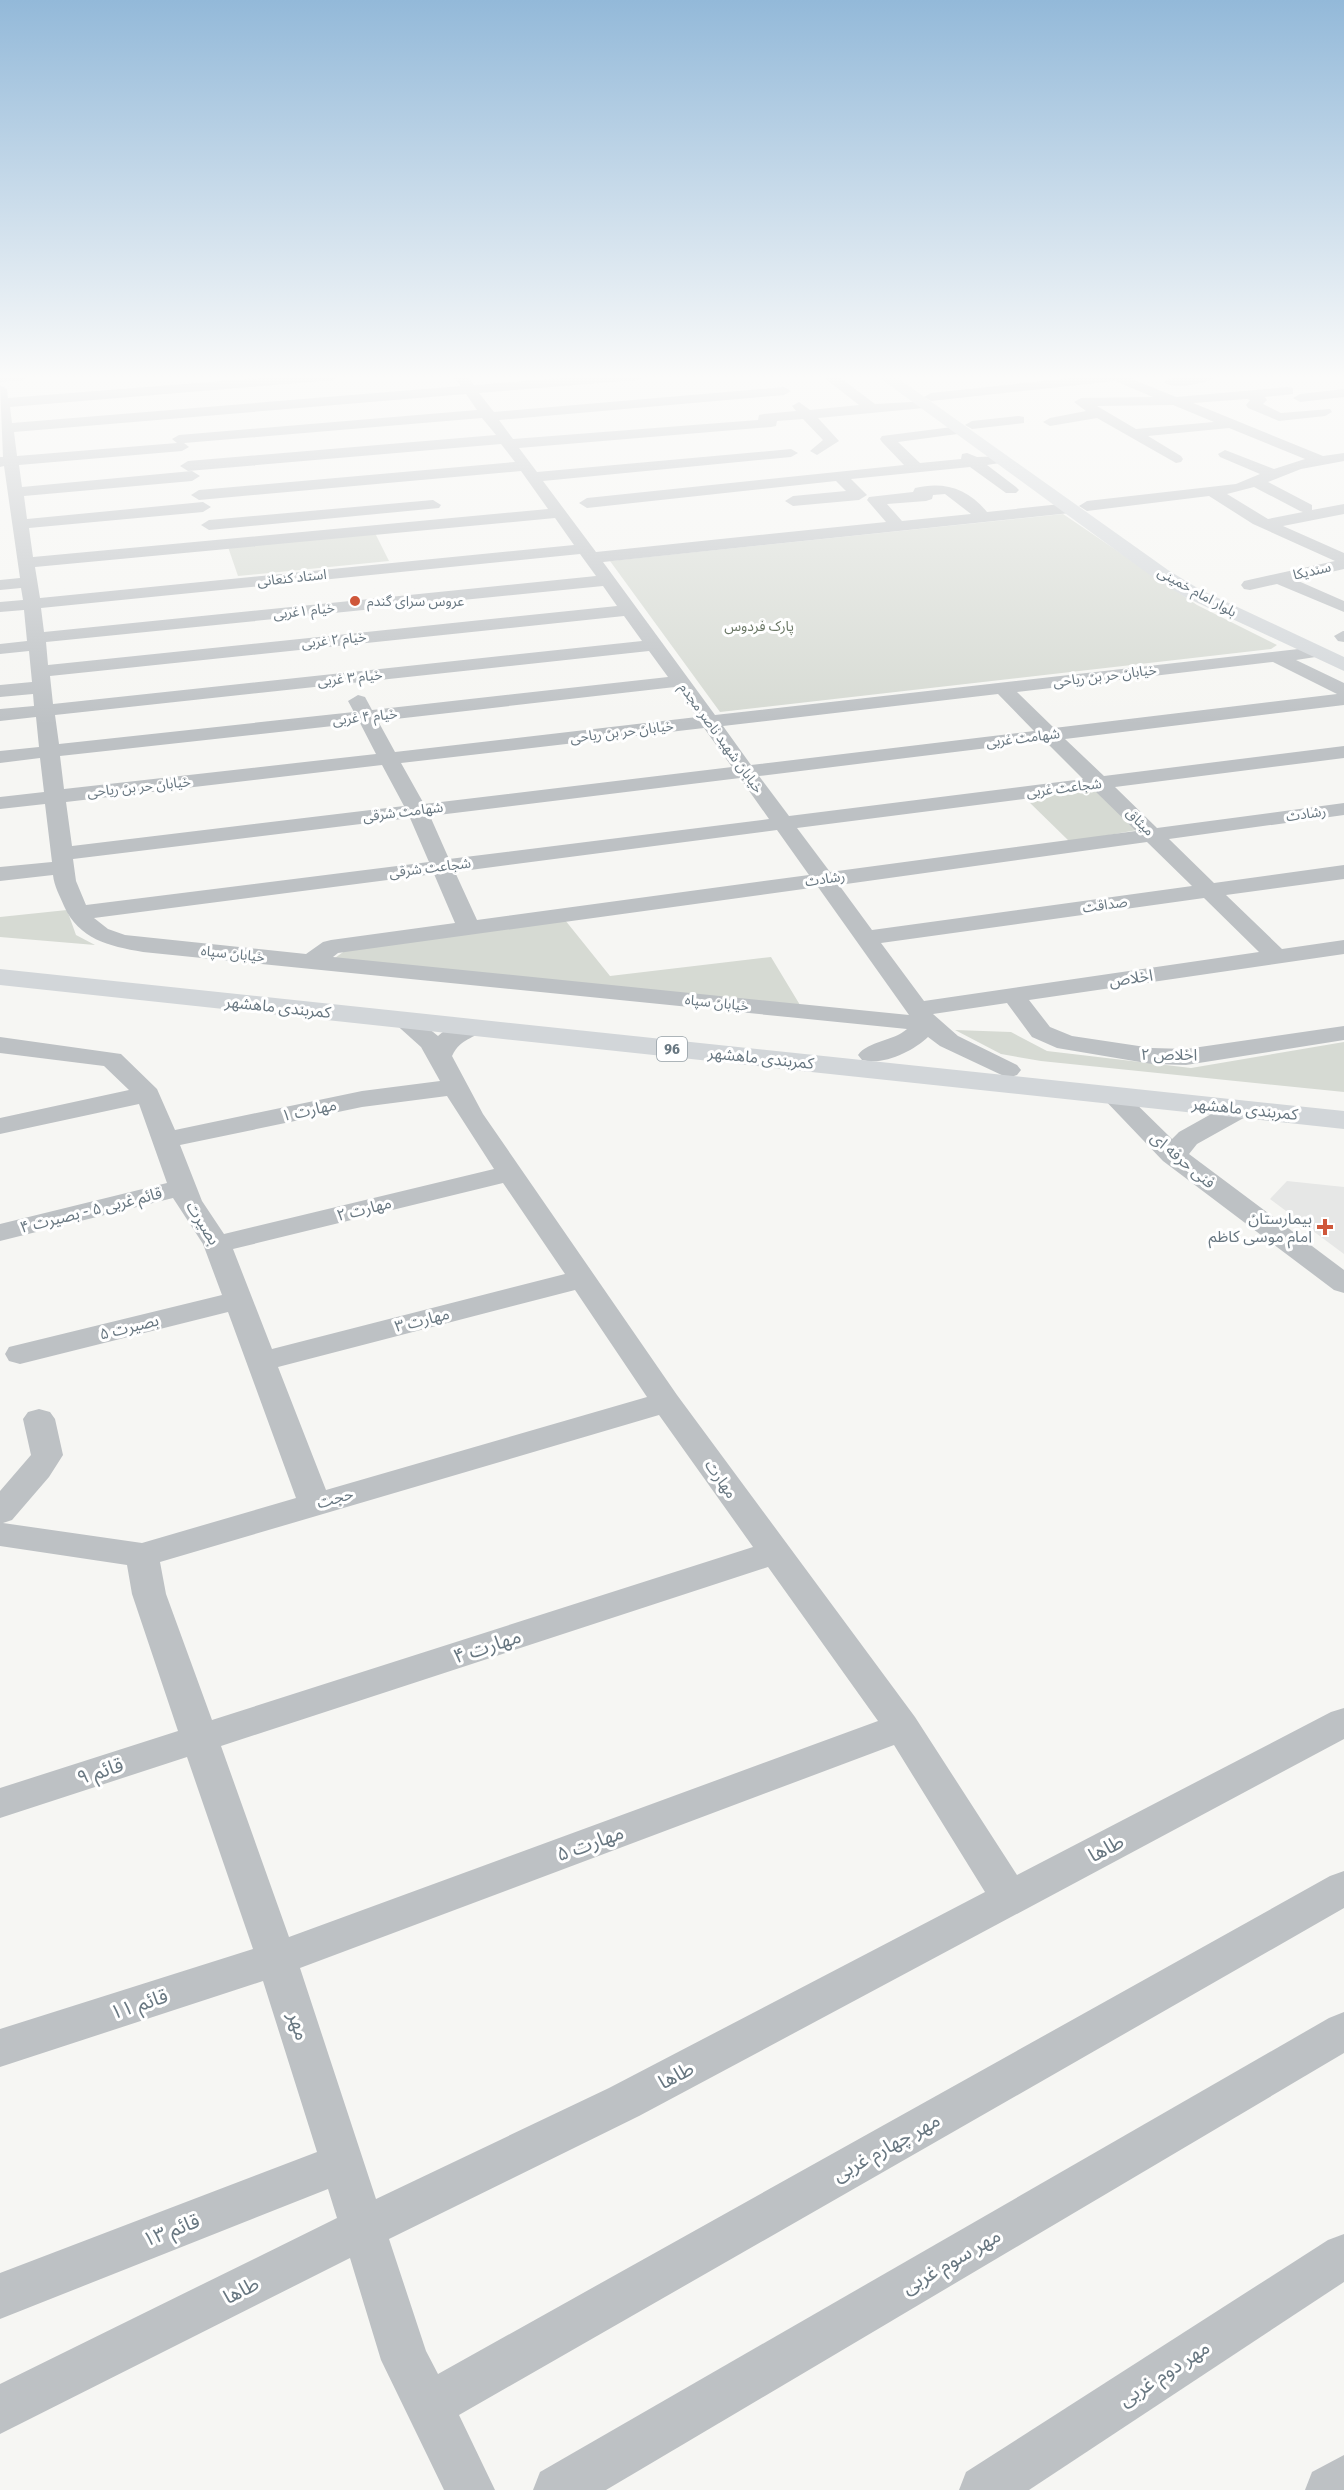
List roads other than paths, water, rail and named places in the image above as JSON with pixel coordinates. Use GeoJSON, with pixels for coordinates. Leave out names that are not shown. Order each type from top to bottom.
{"type":"FeatureCollection","features":[{"type":"Feature","properties":{"kind":"main road","name":"بلوار امام خمینی"},"geometry":{"type":"LineString","coordinates":[[1050,492],[1182,571],[1213,595],[1221,598],[1235,598],[1344,642]]}},
{"type":"Feature","properties":{"kind":"main road","name":"بلوار امام خمینی"},"geometry":{"type":"LineString","coordinates":[[1052,492],[1192,593],[1207,591],[1316,652],[1344,665]]}},
{"type":"Feature","properties":{"kind":"main road","name":"کمربندی ماهشهر"},"geometry":{"type":"LineString","coordinates":[[0,964],[1344,1105]]}},
{"type":"Feature","properties":{"kind":"main road","name":"کمربندی ماهشهر"},"geometry":{"type":"LineString","coordinates":[[0,977],[1344,1120]]}},
{"type":"Feature","properties":{"kind":"street","name":"خیابان سپاه"},"geometry":{"type":"LineString","coordinates":[[15,492],[32,604],[65,881],[78,913],[92,931],[123,942],[311,962],[922,1016]]}},
{"type":"Feature","properties":{"kind":"street"},"geometry":{"type":"LineString","coordinates":[[198,492],[230,584]]}},
{"type":"Feature","properties":{"kind":"street"},"geometry":{"type":"LineString","coordinates":[[20,525],[271,492]]}},
{"type":"Feature","properties":{"kind":"street"},"geometry":{"type":"LineString","coordinates":[[357,492],[377,530]]}},
{"type":"Feature","properties":{"kind":"street"},"geometry":{"type":"LineString","coordinates":[[586,503],[694,492]]}},
{"type":"Feature","properties":{"kind":"street"},"geometry":{"type":"LineString","coordinates":[[829,492],[853,518]]}},
{"type":"Feature","properties":{"kind":"street"},"geometry":{"type":"LineString","coordinates":[[775,503],[859,495],[857,492]]}},
{"type":"Feature","properties":{"kind":"street"},"geometry":{"type":"LineString","coordinates":[[894,521],[875,500],[926,496],[921,492]]}},
{"type":"Feature","properties":{"kind":"street"},"geometry":{"type":"LineString","coordinates":[[952,492],[978,512]]}},
{"type":"Feature","properties":{"kind":"street"},"geometry":{"type":"LineString","coordinates":[[588,553],[1201,492]]}},
{"type":"Feature","properties":{"kind":"street"},"geometry":{"type":"LineString","coordinates":[[1214,492],[1266,524],[1344,561]]}},
{"type":"Feature","properties":{"kind":"street"},"geometry":{"type":"LineString","coordinates":[[1276,492],[1306,508]]}},
{"type":"Feature","properties":{"kind":"street"},"geometry":{"type":"LineString","coordinates":[[522,496],[545,494]]}},
{"type":"Feature","properties":{"kind":"street","name":"خیابان شهید ناصر مجدم"},"geometry":{"type":"LineString","coordinates":[[545,494],[922,1016],[958,1046],[1008,1070]]}},
{"type":"Feature","properties":{"kind":"street"},"geometry":{"type":"LineString","coordinates":[[209,525],[450,503]]}},
{"type":"Feature","properties":{"kind":"street"},"geometry":{"type":"LineString","coordinates":[[588,553],[853,518],[894,521],[978,512],[1073,506]]}},
{"type":"Feature","properties":{"kind":"street"},"geometry":{"type":"LineString","coordinates":[[1266,524],[1344,509]]}},
{"type":"Feature","properties":{"kind":"street"},"geometry":{"type":"LineString","coordinates":[[26,563],[377,530],[562,518],[589,520]]}},
{"type":"Feature","properties":{"kind":"street"},"geometry":{"type":"LineString","coordinates":[[1305,541],[1334,536]]}},
{"type":"Feature","properties":{"kind":"street","name":"استاد کنعانی"},"geometry":{"type":"LineString","coordinates":[[0,608],[308,576],[588,553]]}},
{"type":"Feature","properties":{"kind":"street","name":"سندیکا"},"geometry":{"type":"LineString","coordinates":[[1279,579],[1344,561]]}},
{"type":"Feature","properties":{"kind":"street"},"geometry":{"type":"LineString","coordinates":[[308,576],[365,717],[417,811],[469,928]]}},
{"type":"Feature","properties":{"kind":"street"},"geometry":{"type":"LineString","coordinates":[[1250,585],[1279,579]]}},
{"type":"Feature","properties":{"kind":"street","name":"سندیکا"},"geometry":{"type":"LineString","coordinates":[[1279,579],[1344,607]]}},
{"type":"Feature","properties":{"kind":"street","name":"خیام ۱غربی"},"geometry":{"type":"LineString","coordinates":[[0,649],[36,641],[607,580]]}},
{"type":"Feature","properties":{"kind":"street"},"geometry":{"type":"LineString","coordinates":[[0,585],[28,582]]}},
{"type":"Feature","properties":{"kind":"street"},"geometry":{"type":"LineString","coordinates":[[1311,593],[1344,585]]}},
{"type":"Feature","properties":{"kind":"street","name":"خیام ۲ غربی"},"geometry":{"type":"LineString","coordinates":[[0,691],[41,679],[334,640],[629,610]]}},
{"type":"Feature","properties":{"kind":"street","name":"خیام ۳ غربی"},"geometry":{"type":"LineString","coordinates":[[0,715],[654,645]]}},
{"type":"Feature","properties":{"kind":"street","name":"خیابان حر بن ریاحی"},"geometry":{"type":"LineString","coordinates":[[0,803],[1316,652]]}},
{"type":"Feature","properties":{"kind":"street"},"geometry":{"type":"LineString","coordinates":[[1276,657],[1344,690]]}},
{"type":"Feature","properties":{"kind":"street","name":"خیام ۴ غربی"},"geometry":{"type":"LineString","coordinates":[[0,757],[680,681]]}},
{"type":"Feature","properties":{"kind":"street","name":"میثاق"},"geometry":{"type":"LineString","coordinates":[[1002,688],[1278,957]]}},
{"type":"Feature","properties":{"kind":"street","name":"شهامت غربی"},"geometry":{"type":"LineString","coordinates":[[745,770],[1344,699]]}},
{"type":"Feature","properties":{"kind":"street","name":"شجاعت غربی"},"geometry":{"type":"LineString","coordinates":[[783,824],[1344,752]]}},
{"type":"Feature","properties":{"kind":"street","name":"شهامت شرقی"},"geometry":{"type":"LineString","coordinates":[[0,874],[63,861],[417,811],[745,770]]}},
{"type":"Feature","properties":{"kind":"street","name":"رشادت"},"geometry":{"type":"LineString","coordinates":[[311,962],[331,947],[1344,809]]}},
{"type":"Feature","properties":{"kind":"street","name":"شجاعت شرقی"},"geometry":{"type":"LineString","coordinates":[[78,913],[783,824]]}},
{"type":"Feature","properties":{"kind":"street","name":"صداقت"},"geometry":{"type":"LineString","coordinates":[[865,938],[1344,872]]}},
{"type":"Feature","properties":{"kind":"street","name":"اخلاص"},"geometry":{"type":"LineString","coordinates":[[922,1016],[1013,995],[1344,947]]}},
{"type":"Feature","properties":{"kind":"street","name":"اخلاص ۲"},"geometry":{"type":"LineString","coordinates":[[1013,995],[1041,1032],[1066,1043],[1152,1056],[1186,1057],[1344,1032]]}},
{"type":"Feature","properties":{"kind":"street"},"geometry":{"type":"LineString","coordinates":[[871,1055],[907,1043],[922,1016]]}},
{"type":"Feature","properties":{"kind":"street","name":"مهارت"},"geometry":{"type":"LineString","coordinates":[[403,1020],[430,1042],[454,1087],[582,1279],[773,1553],[902,1727],[1010,1898]]}},
{"type":"Feature","properties":{"kind":"street"},"geometry":{"type":"LineString","coordinates":[[439,1056],[448,1039],[472,1027]]}},
{"type":"Feature","properties":{"kind":"street","name":"بصیرت"},"geometry":{"type":"LineString","coordinates":[[0,1045],[112,1059],[148,1094],[188,1201],[217,1244],[315,1504]]}},
{"type":"Feature","properties":{"kind":"street","name":"مهارت ۱"},"geometry":{"type":"LineString","coordinates":[[165,1140],[362,1099],[454,1087]]}},
{"type":"Feature","properties":{"kind":"street"},"geometry":{"type":"LineString","coordinates":[[0,1126],[148,1094]]}},
{"type":"Feature","properties":{"kind":"street","name":"فنی حرفه ای"},"geometry":{"type":"LineString","coordinates":[[1113,1095],[1173,1155],[1344,1284]]}},
{"type":"Feature","properties":{"kind":"street"},"geometry":{"type":"LineString","coordinates":[[1173,1155],[1188,1138],[1240,1109]]}},
{"type":"Feature","properties":{"kind":"street","name":"مهارت ۲"},"geometry":{"type":"LineString","coordinates":[[217,1244],[511,1173]]}},
{"type":"Feature","properties":{"kind":"street","name":"قائم غربی ۵ - بصیرت ۴"},"geometry":{"type":"LineString","coordinates":[[0,1233],[183,1187]]}},
{"type":"Feature","properties":{"kind":"street","name":"مهارت ۳"},"geometry":{"type":"LineString","coordinates":[[262,1361],[582,1279]]}},
{"type":"Feature","properties":{"kind":"street","name":"بصیرت ۵"},"geometry":{"type":"LineString","coordinates":[[20,1354],[238,1300]]}},
{"type":"Feature","properties":{"kind":"street","name":"حجت"},"geometry":{"type":"LineString","coordinates":[[0,1534],[142,1555],[666,1402]]}},
{"type":"Feature","properties":{"kind":"street"},"geometry":{"type":"LineString","coordinates":[[0,1512],[38,1469],[47,1455],[39,1419]]}},
{"type":"Feature","properties":{"kind":"street","name":"مهارت ۴"},"geometry":{"type":"LineString","coordinates":[[201,1740],[773,1553]]}},
{"type":"Feature","properties":{"kind":"street","name":"مهر"},"geometry":{"type":"LineString","coordinates":[[142,1555],[149,1594],[278,1959],[405,2360],[470,2490]]}},
{"type":"Feature","properties":{"kind":"street","name":"طاها"},"geometry":{"type":"LineString","coordinates":[[0,2410],[363,2228],[624,2102],[1344,1722]]}},
{"type":"Feature","properties":{"kind":"street","name":"مهارت ۵"},"geometry":{"type":"LineString","coordinates":[[278,1959],[902,1727]]}},
{"type":"Feature","properties":{"kind":"street","name":"قائم ۹"},"geometry":{"type":"LineString","coordinates":[[0,1803],[201,1740]]}},
{"type":"Feature","properties":{"kind":"street","name":"مهر چهارم غربی"},"geometry":{"type":"LineString","coordinates":[[428,2406],[1344,1888]]}},
{"type":"Feature","properties":{"kind":"street","name":"قائم ۱۱"},"geometry":{"type":"LineString","coordinates":[[0,2048],[278,1959]]}},
{"type":"Feature","properties":{"kind":"street","name":"مهر سوم غربی"},"geometry":{"type":"LineString","coordinates":[[558,2490],[1344,2031]]}},
{"type":"Feature","properties":{"kind":"street","name":"قائم ۱۳"},"geometry":{"type":"LineString","coordinates":[[0,2296],[342,2163]]}},
{"type":"Feature","properties":{"kind":"street","name":"مهر دوم غربی"},"geometry":{"type":"LineString","coordinates":[[984,2490],[1344,2256]]}},
{"type":"Feature","properties":{"kind":"street"},"geometry":{"type":"LineString","coordinates":[[1330,2490],[1344,2480]]}},
{"type":"Feature","properties":{"kind":"place","name":"عروس سرای گندم"},"geometry":{"type":"Point","coordinates":[355,601]}},
{"type":"Feature","properties":{"kind":"place","name":"بیمارستان امام موسی کاظم"},"geometry":{"type":"Point","coordinates":[1325,1227]}},
{"type":"Feature","properties":{"kind":"park label","name":"پارک فردوس"},"geometry":{"type":"Point","coordinates":[759,626]}}]}
